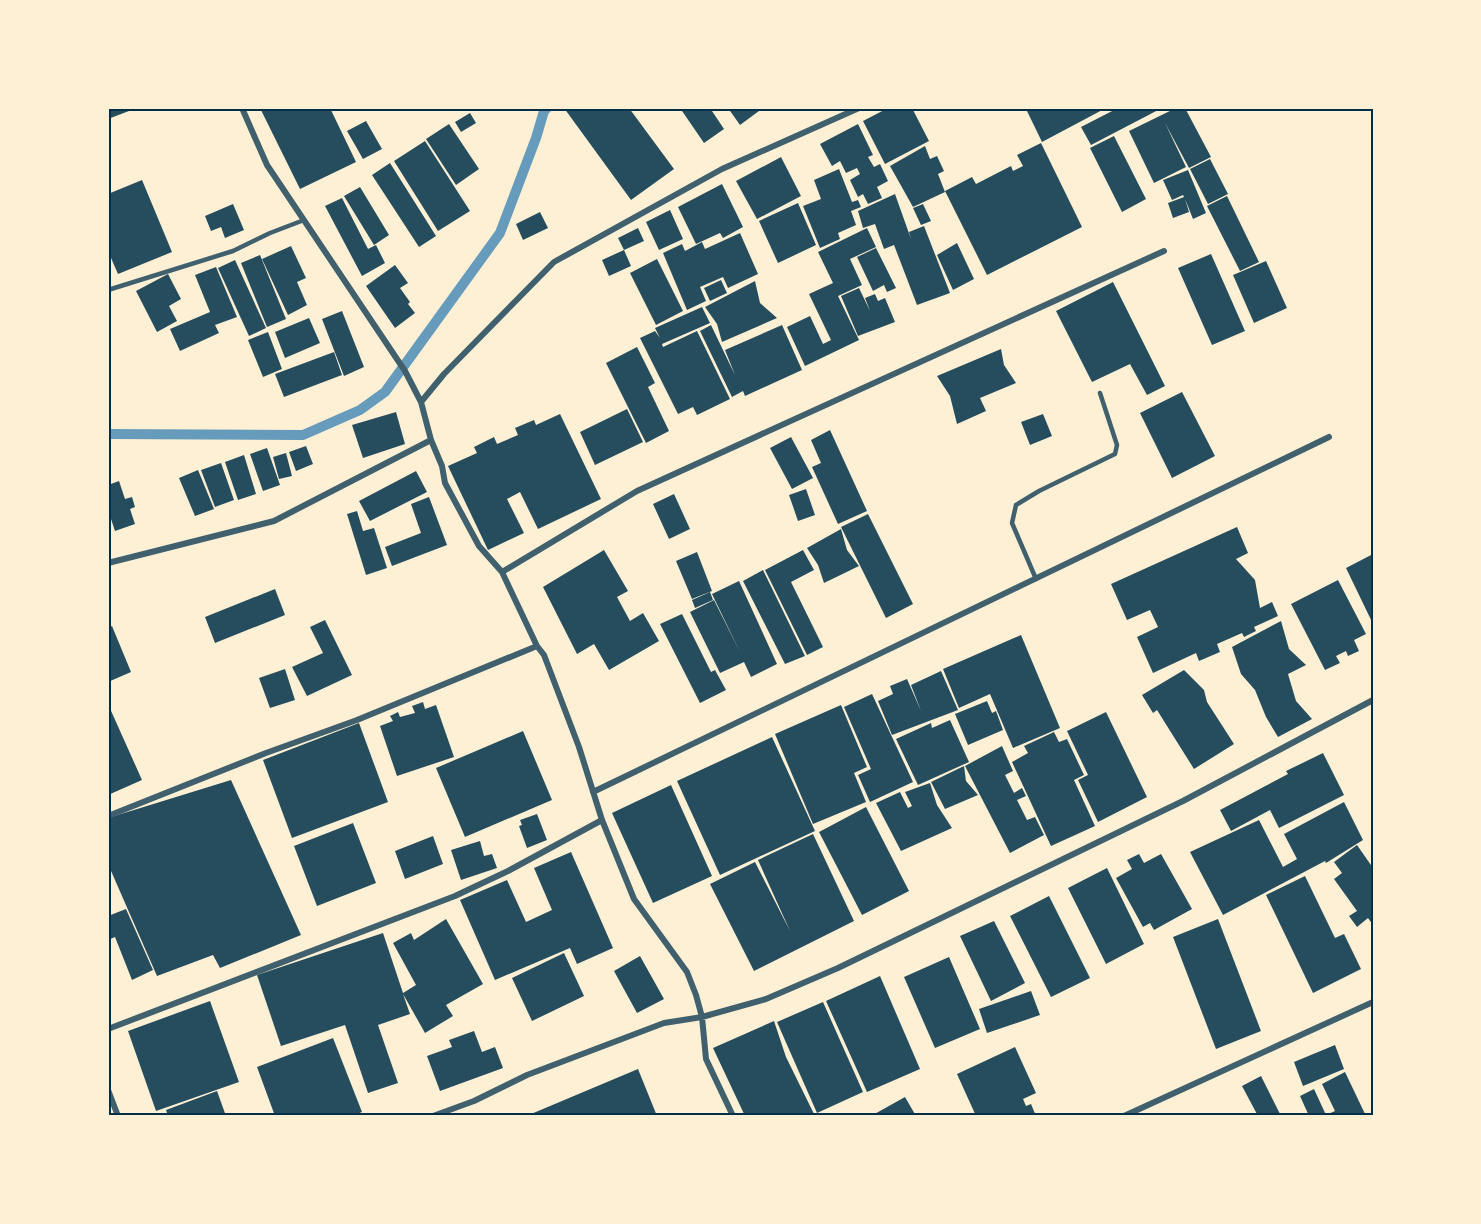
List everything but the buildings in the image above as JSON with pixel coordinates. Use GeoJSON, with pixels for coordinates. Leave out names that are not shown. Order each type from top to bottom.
{"type":"FeatureCollection","features":[{"type":"Feature","properties":{"kind":"street"},"geometry":{"type":"LineString","coordinates":[[242,108],[267,165],[405,372],[422,402],[445,483],[479,546],[502,572],[537,646],[544,655],[572,726],[602,820],[634,899],[687,972],[702,1017],[706,1059],[733,1116]]}},
{"type":"Feature","properties":{"kind":"street"},"geometry":{"type":"LineString","coordinates":[[422,402],[444,374],[554,262],[722,169],[859,108]]}},
{"type":"Feature","properties":{"kind":"street"},"geometry":{"type":"LineString","coordinates":[[502,572],[637,492],[1164,251]]}},
{"type":"Feature","properties":{"kind":"street"},"geometry":{"type":"LineString","coordinates":[[593,792],[1329,437]]}},
{"type":"Feature","properties":{"kind":"street"},"geometry":{"type":"LineString","coordinates":[[108,563],[274,521],[431,440]]}},
{"type":"Feature","properties":{"kind":"street"},"geometry":{"type":"LineString","coordinates":[[108,816],[266,753],[357,720],[537,646]]}},
{"type":"Feature","properties":{"kind":"street"},"geometry":{"type":"LineString","coordinates":[[433,1116],[474,1101],[527,1075],[663,1023],[702,1017],[766,999],[838,968],[1183,801],[1373,700]]}},
{"type":"Feature","properties":{"kind":"street"},"geometry":{"type":"LineString","coordinates":[[108,1029],[455,896],[508,871],[602,820]]}},
{"type":"Feature","properties":{"kind":"street"},"geometry":{"type":"LineString","coordinates":[[1124,1116],[1373,1002]]}},
{"type":"Feature","properties":{"kind":"street"},"geometry":{"type":"LineString","coordinates":[[108,1090],[118,1116]]}},
{"type":"Feature","properties":{"kind":"lane"},"geometry":{"type":"LineString","coordinates":[[108,290],[233,251],[304,220]]}},
{"type":"Feature","properties":{"kind":"lane"},"geometry":{"type":"LineString","coordinates":[[1036,579],[1012,523],[1016,506],[1039,491],[1115,454],[1117,445],[1100,393]]}},
{"type":"Feature","properties":{"kind":"waterway"},"geometry":{"type":"LineString","coordinates":[[108,434],[303,435],[360,410],[385,392],[500,233],[547,108]]}}]}
